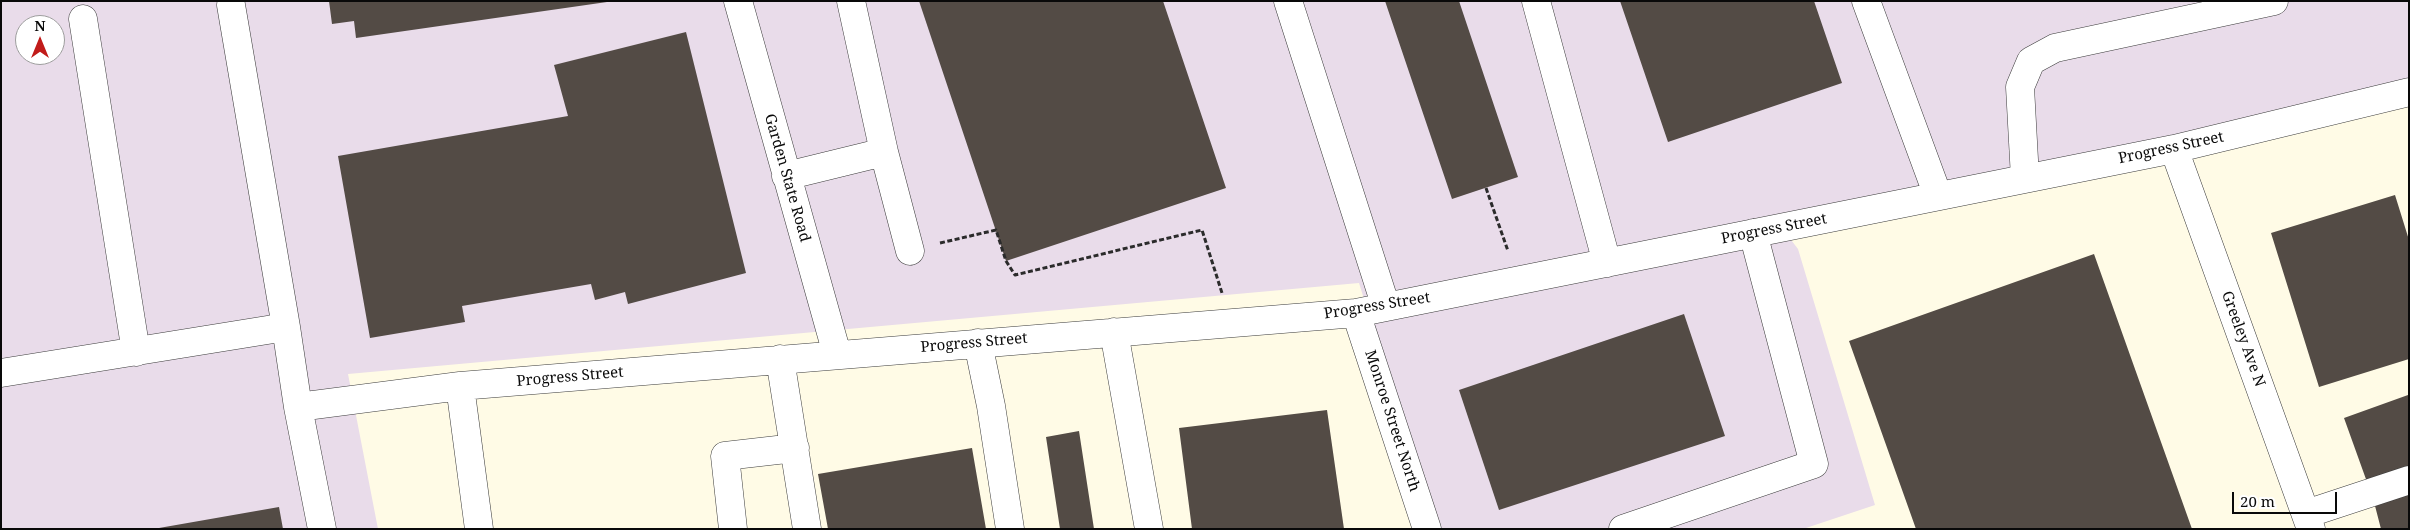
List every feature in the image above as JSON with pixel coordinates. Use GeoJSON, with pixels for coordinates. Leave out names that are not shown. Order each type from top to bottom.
{"type":"FeatureCollection","features":[{"type":"Feature","properties":{"kind":"street","name":"Garden State Road"},"geometry":{"type":"LineString","coordinates":[[738,1],[836,354]]}},
{"type":"Feature","properties":{"kind":"street"},"geometry":{"type":"LineString","coordinates":[[850,1],[884,152],[910,250]]}},
{"type":"Feature","properties":{"kind":"street"},"geometry":{"type":"LineString","coordinates":[[1288,1],[1386,307]]}},
{"type":"Feature","properties":{"kind":"street"},"geometry":{"type":"LineString","coordinates":[[1536,1],[1607,263]]}},
{"type":"Feature","properties":{"kind":"street"},"geometry":{"type":"LineString","coordinates":[[1866,1],[1938,196]]}},
{"type":"Feature","properties":{"kind":"street"},"geometry":{"type":"LineString","coordinates":[[2026,178],[2020,87],[2031,61],[2055,48],[2274,1]]}},
{"type":"Feature","properties":{"kind":"street"},"geometry":{"type":"LineString","coordinates":[[231,5],[298,408],[322,529]]}},
{"type":"Feature","properties":{"kind":"street"},"geometry":{"type":"LineString","coordinates":[[83,19],[136,352]]}},
{"type":"Feature","properties":{"kind":"street","name":"Progress Street"},"geometry":{"type":"LineString","coordinates":[[298,408],[460,386],[1356,313],[2174,149],[2409,92]]}},
{"type":"Feature","properties":{"kind":"street","name":"Greeley Ave N"},"geometry":{"type":"LineString","coordinates":[[2174,149],[2308,525]]}},
{"type":"Feature","properties":{"kind":"street"},"geometry":{"type":"LineString","coordinates":[[786,176],[884,152]]}},
{"type":"Feature","properties":{"kind":"street"},"geometry":{"type":"LineString","coordinates":[[1623,529],[1814,464],[1753,233]]}},
{"type":"Feature","properties":{"kind":"street","name":"Monroe Street North"},"geometry":{"type":"LineString","coordinates":[[1356,313],[1428,529]]}},
{"type":"Feature","properties":{"kind":"street"},"geometry":{"type":"LineString","coordinates":[[1,373],[286,327]]}},
{"type":"Feature","properties":{"kind":"street"},"geometry":{"type":"LineString","coordinates":[[1114,332],[1149,529]]}},
{"type":"Feature","properties":{"kind":"street"},"geometry":{"type":"LineString","coordinates":[[978,343],[991,406],[1010,529]]}},
{"type":"Feature","properties":{"kind":"street"},"geometry":{"type":"LineString","coordinates":[[780,359],[807,529]]}},
{"type":"Feature","properties":{"kind":"street"},"geometry":{"type":"LineString","coordinates":[[460,386],[478,529]]}},
{"type":"Feature","properties":{"kind":"street"},"geometry":{"type":"LineString","coordinates":[[733,529],[725,456],[795,448]]}},
{"type":"Feature","properties":{"kind":"street"},"geometry":{"type":"LineString","coordinates":[[2308,525],[2409,480]]}},
{"type":"Feature","properties":{"kind":"path"},"geometry":{"type":"LineString","coordinates":[[1486,188],[1518,280]]}},
{"type":"Feature","properties":{"kind":"path"},"geometry":{"type":"LineString","coordinates":[[910,250],[996,230],[1006,261],[1015,275],[1202,230],[1231,323]]}},
{"type":"Feature","properties":{"kind":"shaded area"},"geometry":{"type":"Polygon","coordinates":[[[1,1],[2409,1],[2409,94],[1785,232],[1798,249],[1875,505],[1803,529],[1436,529],[1359,283],[348,374],[378,529],[1,529],[1,1]]]}},
{"type":"Feature","properties":{"kind":"building"},"geometry":{"type":"Polygon","coordinates":[[[329,1],[607,2],[356,38],[354,21],[332,24],[329,1]]]}},
{"type":"Feature","properties":{"kind":"building"},"geometry":{"type":"Polygon","coordinates":[[[919,1],[1163,1],[1226,188],[1006,261],[919,1]]]}},
{"type":"Feature","properties":{"kind":"building"},"geometry":{"type":"Polygon","coordinates":[[[1385,1],[1459,1],[1518,177],[1452,199],[1385,1]]]}},
{"type":"Feature","properties":{"kind":"building"},"geometry":{"type":"Polygon","coordinates":[[[1620,1],[1814,1],[1842,83],[1668,142],[1620,1]]]}},
{"type":"Feature","properties":{"kind":"building"},"geometry":{"type":"Polygon","coordinates":[[[686,32],[746,273],[628,304],[625,292],[595,300],[591,284],[462,306],[465,322],[370,338],[338,156],[568,116],[554,65],[686,32]]]}},
{"type":"Feature","properties":{"kind":"building"},"geometry":{"type":"Polygon","coordinates":[[[2395,195],[2409,240],[2409,359],[2319,387],[2271,233],[2395,195]]]}},
{"type":"Feature","properties":{"kind":"building"},"geometry":{"type":"Polygon","coordinates":[[[2094,254],[2192,529],[1916,529],[1849,341],[2094,254]]]}},
{"type":"Feature","properties":{"kind":"building"},"geometry":{"type":"Polygon","coordinates":[[[1684,314],[1725,436],[1499,510],[1459,390],[1684,314]]]}},
{"type":"Feature","properties":{"kind":"building"},"geometry":{"type":"Polygon","coordinates":[[[2408,395],[2409,467],[2367,482],[2344,418],[2408,395]]]}},
{"type":"Feature","properties":{"kind":"building"},"geometry":{"type":"Polygon","coordinates":[[[1327,410],[1344,529],[1192,529],[1179,428],[1327,410]]]}},
{"type":"Feature","properties":{"kind":"building"},"geometry":{"type":"Polygon","coordinates":[[[1079,431],[1094,529],[1060,529],[1046,437],[1079,431]]]}},
{"type":"Feature","properties":{"kind":"building"},"geometry":{"type":"Polygon","coordinates":[[[972,448],[986,529],[828,529],[818,474],[972,448]]]}},
{"type":"Feature","properties":{"kind":"building"},"geometry":{"type":"Polygon","coordinates":[[[2409,492],[2409,529],[2381,529],[2374,502],[2409,492]]]}},
{"type":"Feature","properties":{"kind":"building"},"geometry":{"type":"Polygon","coordinates":[[[279,507],[283,529],[159,529],[159,528],[279,507]]]}}]}
